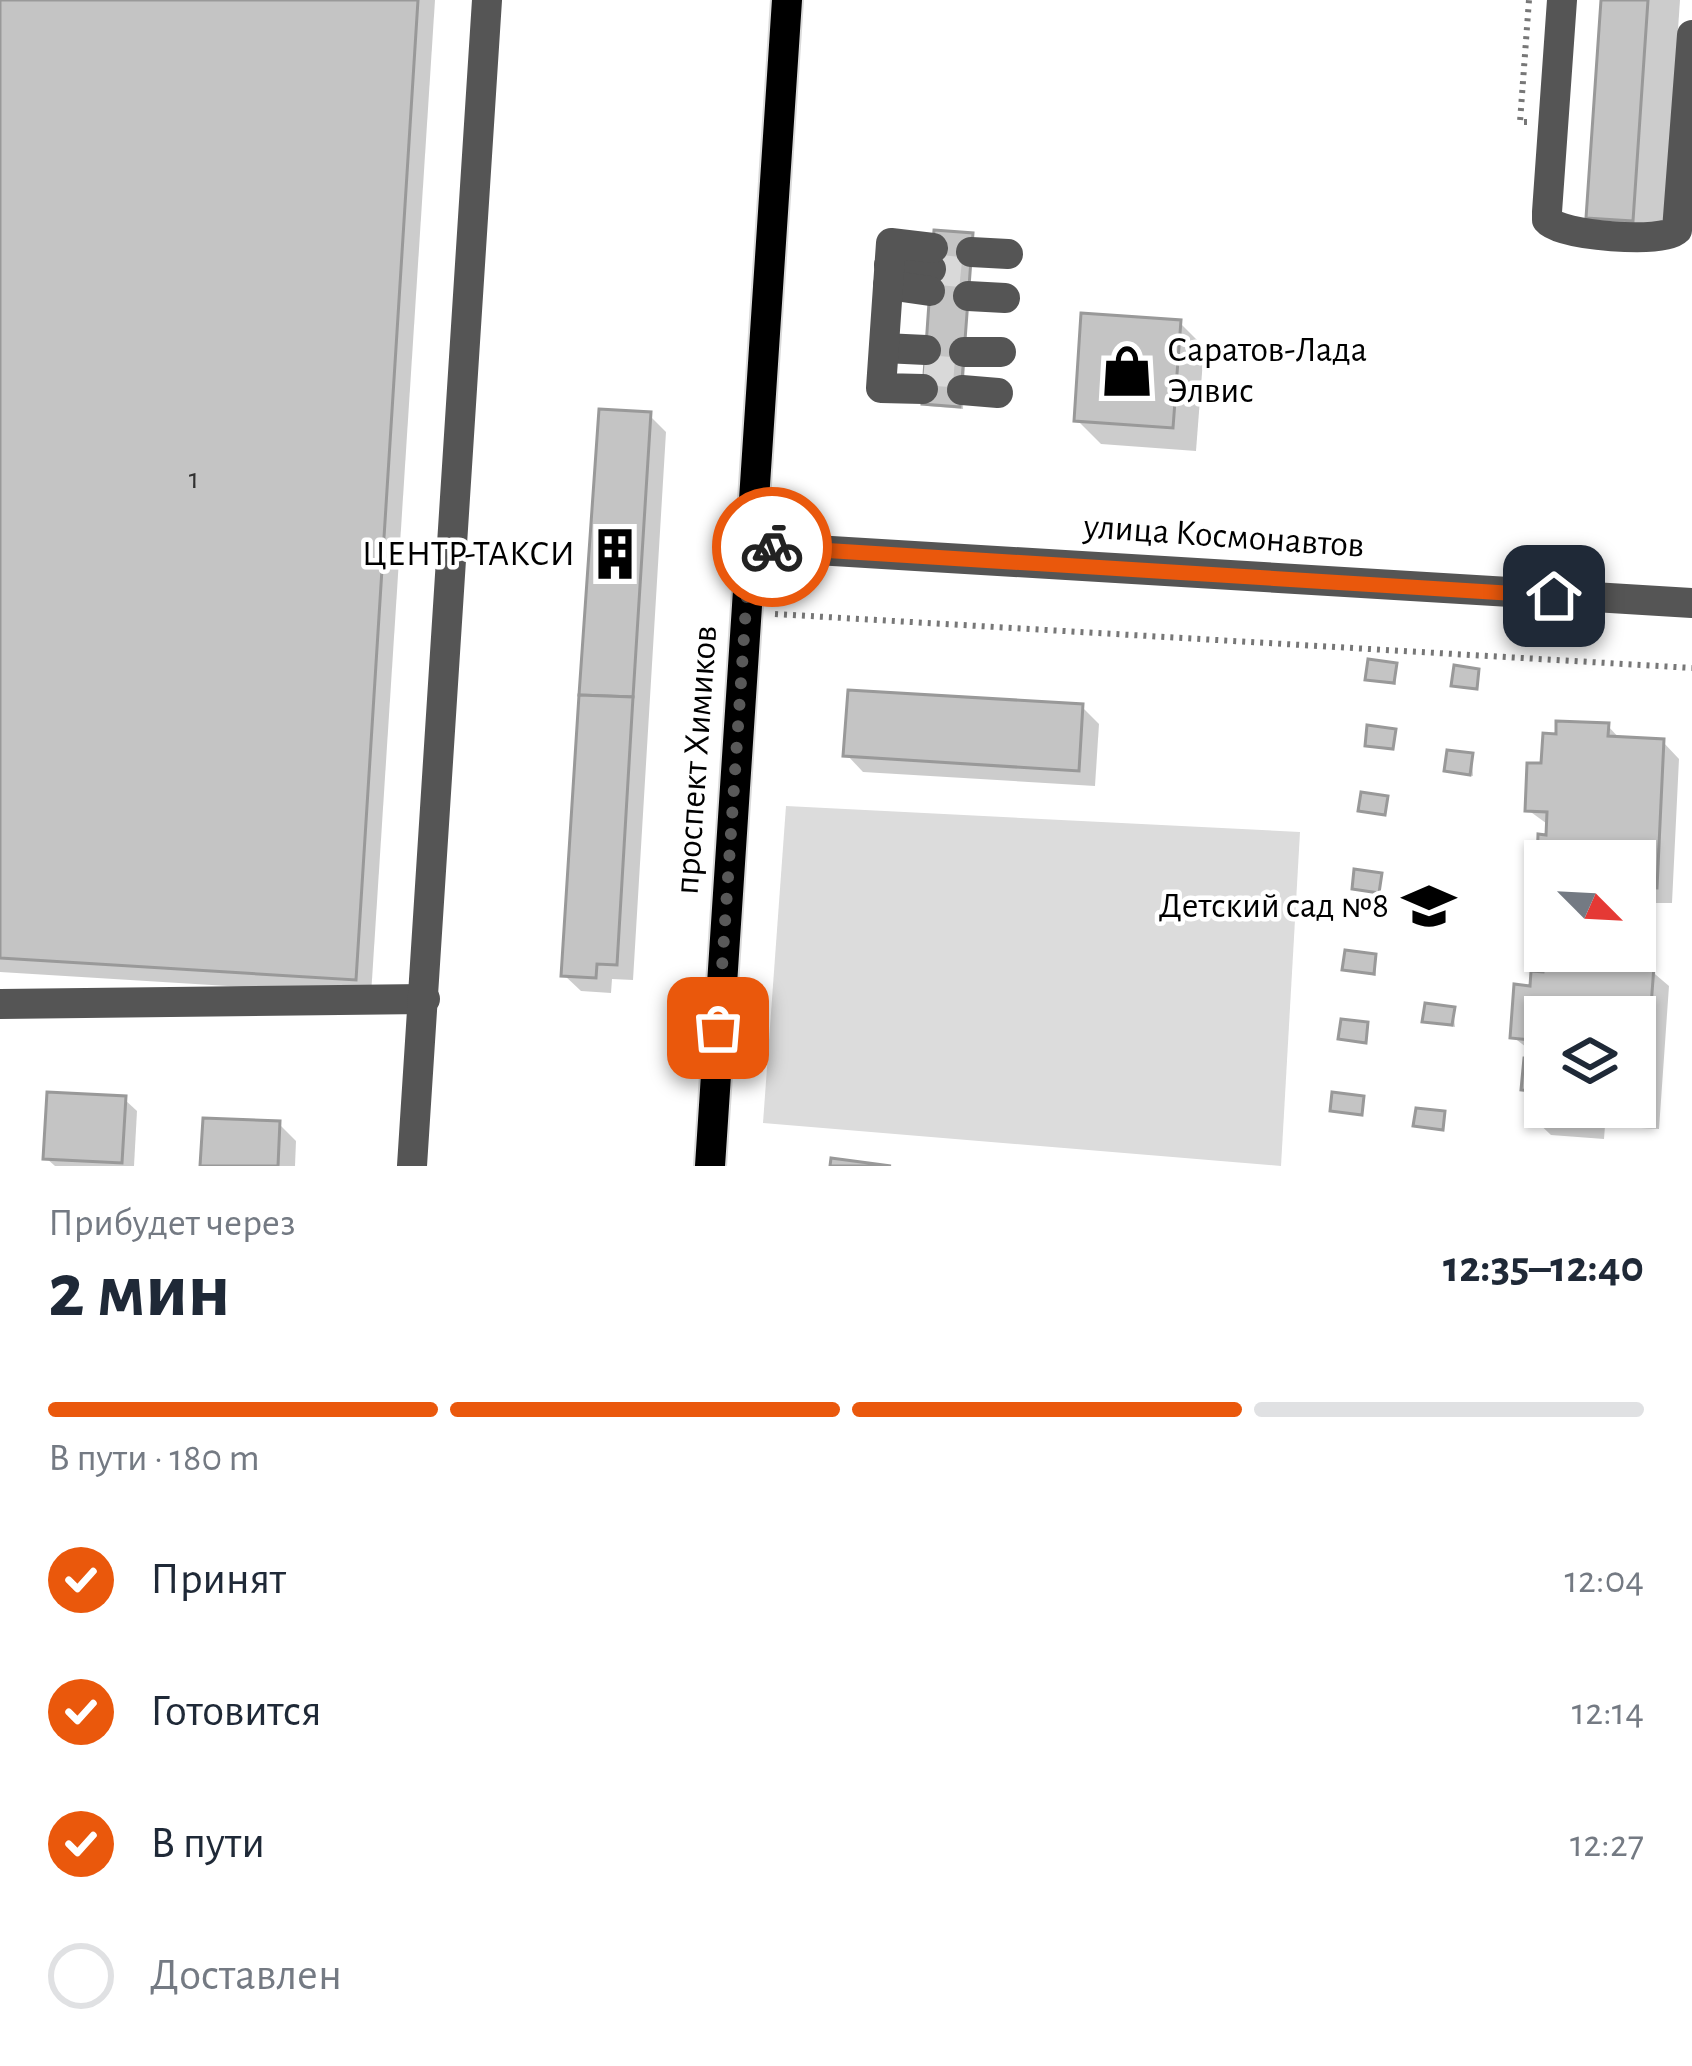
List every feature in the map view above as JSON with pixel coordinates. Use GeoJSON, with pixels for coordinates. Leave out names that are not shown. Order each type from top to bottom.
{"type":"FeatureCollection","features":[{"type":"Feature","properties":{"kind":"main road","name":"проспект Химиков"},"geometry":{"type":"LineString","coordinates":[[710,1166],[787,0]]}},
{"type":"Feature","properties":{"kind":"street"},"geometry":{"type":"LineString","coordinates":[[412,1166],[487,0]]}},
{"type":"Feature","properties":{"kind":"street"},"geometry":{"type":"LineString","coordinates":[[1562,0],[1547,220],[1562,231],[1661,238],[1677,230],[1692,35]]}},
{"type":"Feature","properties":{"kind":"street"},"geometry":{"type":"LineString","coordinates":[[889,275],[932,269],[891,243],[883,368],[924,370]]}},
{"type":"Feature","properties":{"kind":"street"},"geometry":{"type":"LineString","coordinates":[[1007,276],[970,274],[1007,276]]}},
{"type":"Feature","properties":{"kind":"street"},"geometry":{"type":"LineString","coordinates":[[963,372],[999,374]]}},
{"type":"Feature","properties":{"kind":"street","name":"улица Космонавтов"},"geometry":{"type":"LineString","coordinates":[[750,546],[1692,603]]}},
{"type":"Feature","properties":{"kind":"street"},"geometry":{"type":"LineString","coordinates":[[0,1004],[425,999]]}},
{"type":"Feature","properties":{"kind":"path"},"geometry":{"type":"LineString","coordinates":[[745,612],[1692,668]]}},
{"type":"Feature","properties":{"kind":"shaded area"},"geometry":{"type":"Polygon","coordinates":[[[786,806],[1300,832],[1281,1166],[763,1123],[786,806]]]}},
{"type":"Feature","properties":{"kind":"building"},"geometry":{"type":"Polygon","coordinates":[[[0,0],[418,0],[356,980],[0,958],[0,0]]]}},
{"type":"Feature","properties":{"kind":"building"},"geometry":{"type":"Polygon","coordinates":[[[1601,0],[1648,0],[1633,221],[1586,218],[1601,0]]]}},
{"type":"Feature","properties":{"kind":"building"},"geometry":{"type":"Polygon","coordinates":[[[934,230],[973,233],[960,407],[922,404],[934,230]]]}},
{"type":"Feature","properties":{"kind":"building","name":"Саратов-Лада Элвис"},"geometry":{"type":"Polygon","coordinates":[[[1081,313],[1181,320],[1173,428],[1074,421],[1081,313]]]}},
{"type":"Feature","properties":{"kind":"building","name":"ЦЕНТР-ТАКСИ"},"geometry":{"type":"Polygon","coordinates":[[[599,409],[651,412],[633,697],[579,695],[599,409]]]}},
{"type":"Feature","properties":{"kind":"building"},"geometry":{"type":"Polygon","coordinates":[[[1368,659],[1397,663],[1394,683],[1365,680],[1368,659]]]}},
{"type":"Feature","properties":{"kind":"building"},"geometry":{"type":"Polygon","coordinates":[[[1454,665],[1479,669],[1477,689],[1451,686],[1454,665]]]}},
{"type":"Feature","properties":{"kind":"building"},"geometry":{"type":"Polygon","coordinates":[[[848,690],[1083,704],[1079,771],[843,756],[848,690]]]}},
{"type":"Feature","properties":{"kind":"building"},"geometry":{"type":"Polygon","coordinates":[[[579,695],[633,697],[617,965],[597,964],[596,978],[561,976],[579,695]]]}},
{"type":"Feature","properties":{"kind":"building"},"geometry":{"type":"Polygon","coordinates":[[[1556,721],[1609,723],[1608,736],[1664,739],[1657,888],[1656,840],[1538,840],[1538,834],[1546,835],[1547,812],[1525,811],[1527,763],[1541,763],[1543,733],[1556,734],[1556,721]]]}},
{"type":"Feature","properties":{"kind":"building"},"geometry":{"type":"Polygon","coordinates":[[[1367,725],[1396,729],[1393,749],[1365,746],[1367,725]]]}},
{"type":"Feature","properties":{"kind":"building"},"geometry":{"type":"Polygon","coordinates":[[[1447,750],[1473,753],[1470,775],[1444,771],[1447,750]]]}},
{"type":"Feature","properties":{"kind":"building"},"geometry":{"type":"Polygon","coordinates":[[[1361,792],[1388,796],[1385,815],[1358,811],[1361,792]]]}},
{"type":"Feature","properties":{"kind":"building"},"geometry":{"type":"Polygon","coordinates":[[[1354,869],[1382,873],[1379,893],[1352,889],[1354,869]]]}},
{"type":"Feature","properties":{"kind":"building"},"geometry":{"type":"Polygon","coordinates":[[[1345,950],[1376,954],[1374,974],[1342,970],[1345,950]]]}},
{"type":"Feature","properties":{"kind":"building"},"geometry":{"type":"Polygon","coordinates":[[[1531,972],[1654,972],[1652,996],[1524,996],[1524,1039],[1510,1038],[1514,984],[1530,986],[1531,972]]]}},
{"type":"Feature","properties":{"kind":"building"},"geometry":{"type":"Polygon","coordinates":[[[1425,1003],[1455,1007],[1452,1025],[1422,1022],[1425,1003]]]}},
{"type":"Feature","properties":{"kind":"building"},"geometry":{"type":"Polygon","coordinates":[[[1341,1019],[1368,1022],[1366,1043],[1338,1039],[1341,1019]]]}},
{"type":"Feature","properties":{"kind":"building"},"geometry":{"type":"Polygon","coordinates":[[[47,1092],[126,1096],[122,1163],[43,1159],[47,1092]]]}},
{"type":"Feature","properties":{"kind":"building"},"geometry":{"type":"Polygon","coordinates":[[[1332,1092],[1364,1096],[1362,1115],[1330,1111],[1332,1092]]]}},
{"type":"Feature","properties":{"kind":"building"},"geometry":{"type":"Polygon","coordinates":[[[1416,1108],[1445,1111],[1443,1130],[1413,1126],[1416,1108]]]}},
{"type":"Feature","properties":{"kind":"building"},"geometry":{"type":"Polygon","coordinates":[[[203,1118],[280,1121],[278,1166],[200,1166],[203,1118]]]}},
{"type":"Feature","properties":{"kind":"building"},"geometry":{"type":"Polygon","coordinates":[[[831,1158],[891,1166],[830,1166],[831,1158]]]}},
{"type":"Feature","properties":{"kind":"tunnel"},"geometry":{"type":"LineString","coordinates":[[931,269],[970,273]]}},
{"type":"Feature","properties":{"kind":"tunnel"},"geometry":{"type":"LineString","coordinates":[[924,370],[963,373]]}},
{"type":"Feature","properties":{"kind":"way so far"},"geometry":{"type":"LineString","coordinates":[[718,1028],[750,546],[772,547]]}},
{"type":"Feature","properties":{"kind":"place","name":"Саратов-Лада Элвис"},"geometry":{"type":"Point","coordinates":[1127,371]}},
{"type":"Feature","properties":{"kind":"place","name":"ЦЕНТР-ТАКСИ"},"geometry":{"type":"Point","coordinates":[615,554]}},
{"type":"Feature","properties":{"kind":"place","name":"Детский сад №8"},"geometry":{"type":"Point","coordinates":[1429,906]}},
{"type":"Feature","properties":{"kind":"route"},"geometry":{"type":"LineString","coordinates":[[772,547],[1554,596]]}}]}
